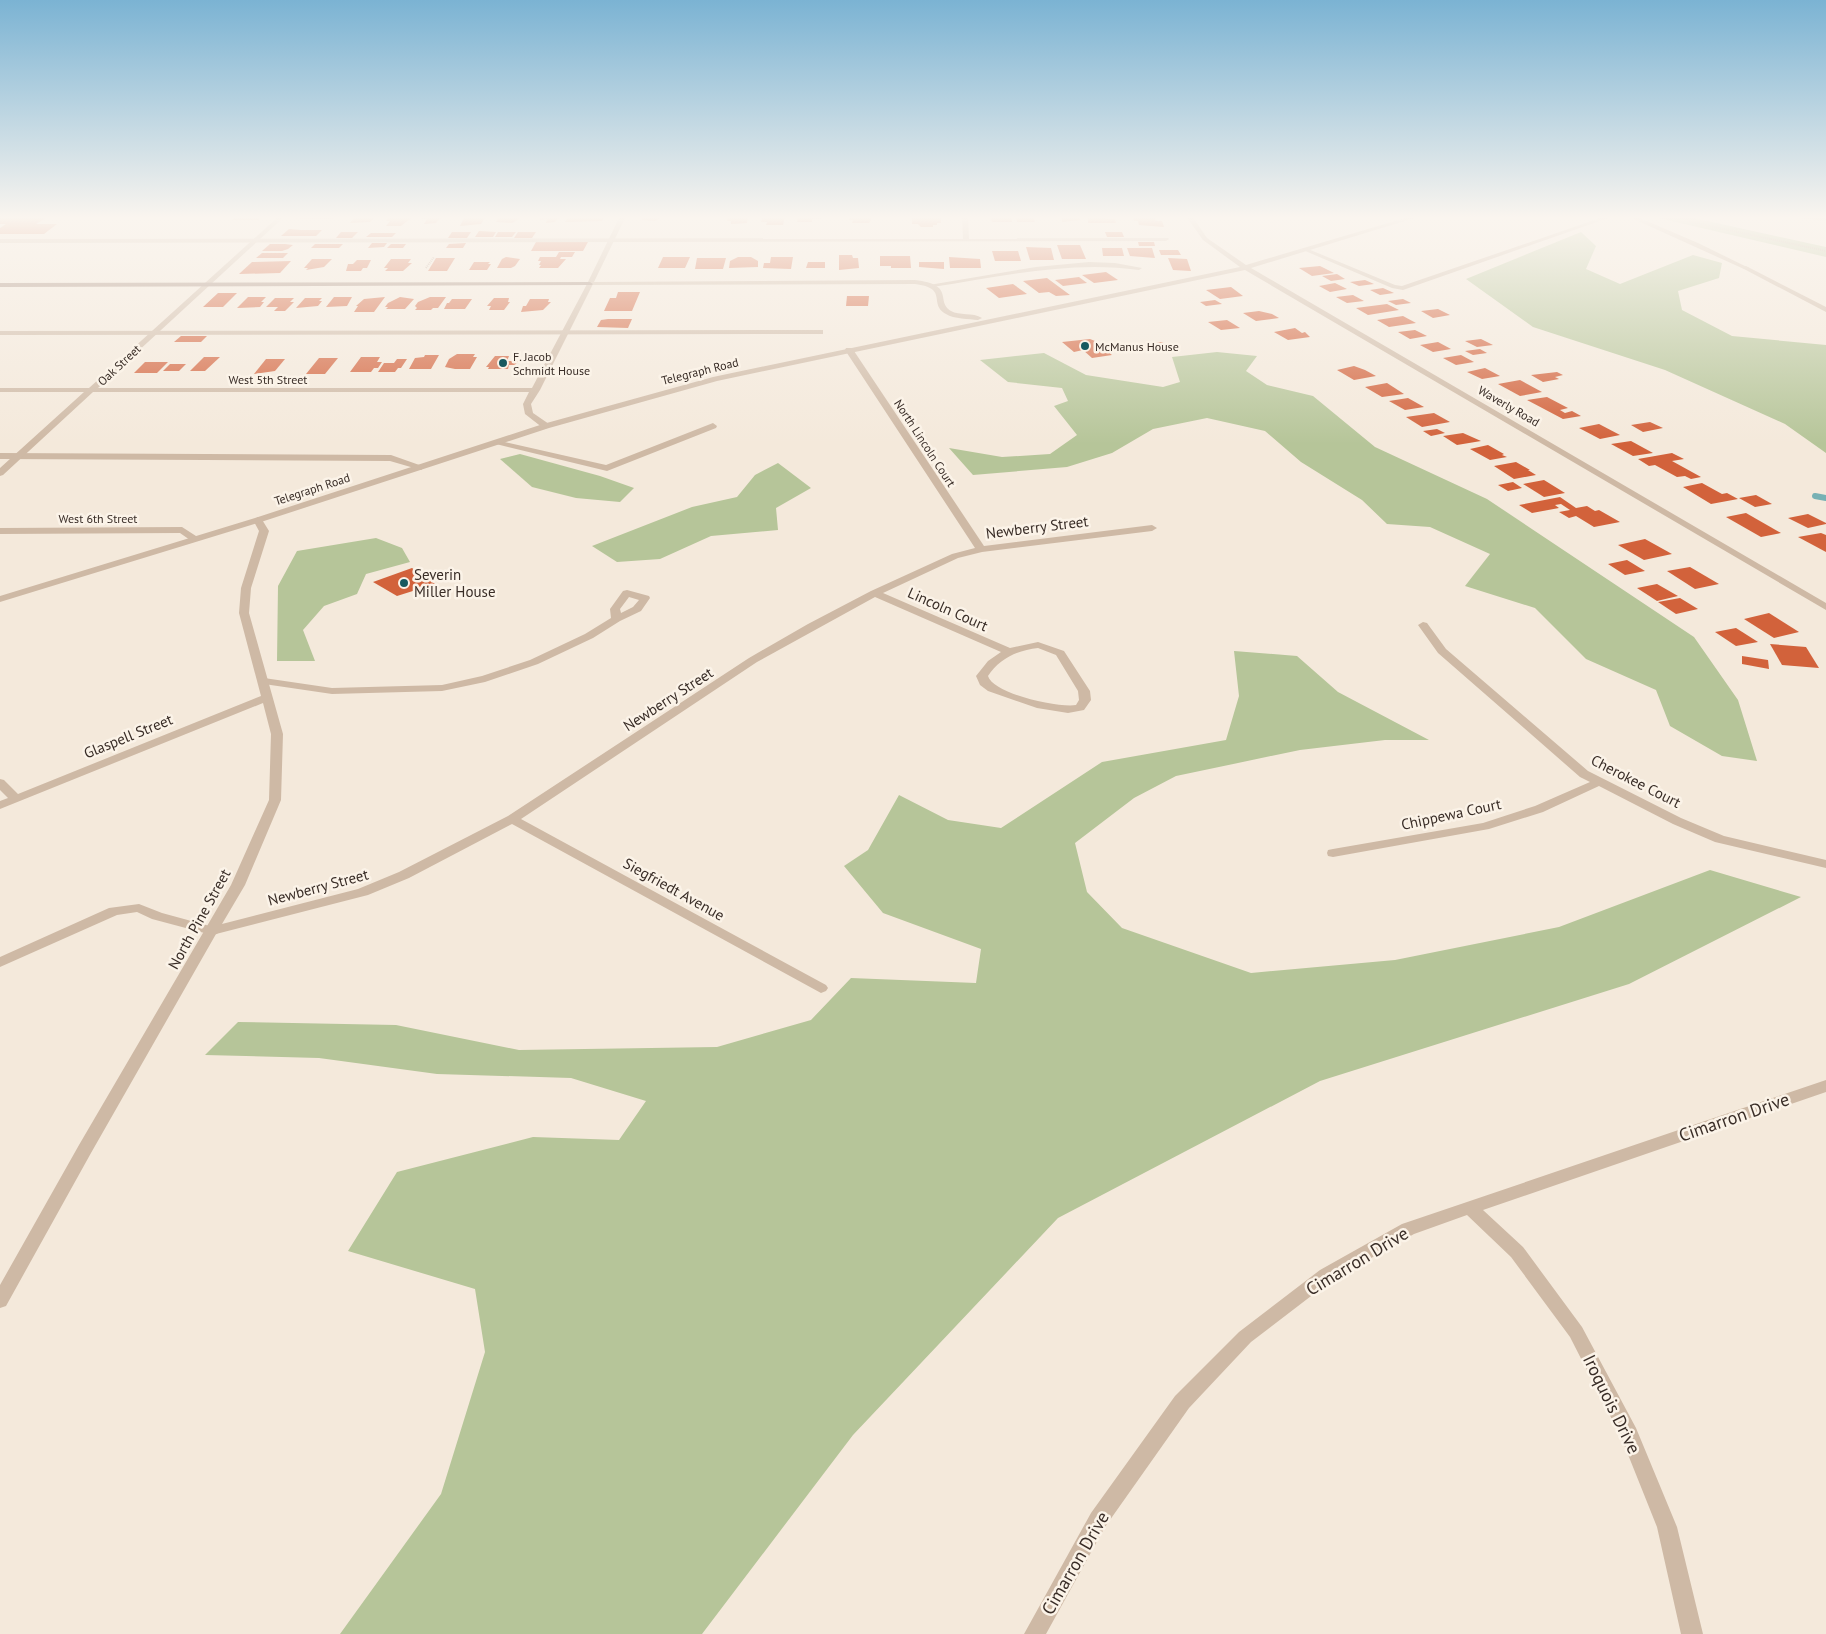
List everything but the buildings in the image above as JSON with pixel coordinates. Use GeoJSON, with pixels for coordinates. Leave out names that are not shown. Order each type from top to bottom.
{"type":"FeatureCollection","features":[{"type":"Feature","properties":{"kind":"street","name":"Oak Street"},"geometry":{"type":"LineString","coordinates":[[0,473],[198,292]]}},
{"type":"Feature","properties":{"kind":"street"},"geometry":{"type":"LineString","coordinates":[[546,426],[529,414],[527,404],[586,292]]}},
{"type":"Feature","properties":{"kind":"street"},"geometry":{"type":"LineString","coordinates":[[940,292],[942,294],[942,306],[949,314],[976,318],[1003,317]]}},
{"type":"Feature","properties":{"kind":"street","name":"Telegraph Road"},"geometry":{"type":"LineString","coordinates":[[0,599],[193,538],[258,520],[546,426],[716,379],[1125,292]]}},
{"type":"Feature","properties":{"kind":"street","name":"Waverly Road"},"geometry":{"type":"LineString","coordinates":[[1287,292],[1826,607]]}},
{"type":"Feature","properties":{"kind":"street"},"geometry":{"type":"LineString","coordinates":[[1792,292],[1826,310]]}},
{"type":"Feature","properties":{"kind":"street"},"geometry":{"type":"LineString","coordinates":[[940,330],[946,326],[949,314]]}},
{"type":"Feature","properties":{"kind":"street"},"geometry":{"type":"LineString","coordinates":[[0,333],[820,332]]}},
{"type":"Feature","properties":{"kind":"street","name":"North Lincoln Court"},"geometry":{"type":"LineString","coordinates":[[849,350],[981,549]]}},
{"type":"Feature","properties":{"kind":"street","name":"West 5th Street"},"geometry":{"type":"LineString","coordinates":[[0,390],[536,390]]}},
{"type":"Feature","properties":{"kind":"street"},"geometry":{"type":"LineString","coordinates":[[496,443],[607,468],[713,426]]}},
{"type":"Feature","properties":{"kind":"street"},"geometry":{"type":"LineString","coordinates":[[0,456],[391,458],[421,467]]}},
{"type":"Feature","properties":{"kind":"street","name":"North Pine Street"},"geometry":{"type":"LineString","coordinates":[[0,1302],[85,1149],[238,885],[275,800],[277,734],[244,613],[246,588],[264,531],[258,520]]}},
{"type":"Feature","properties":{"kind":"street","name":"Newberry Street"},"geometry":{"type":"LineString","coordinates":[[212,931],[363,892],[404,875],[512,820],[753,660],[875,593],[955,556],[981,549],[1152,528]]}},
{"type":"Feature","properties":{"kind":"street","name":"West 6th Street"},"geometry":{"type":"LineString","coordinates":[[0,531],[182,530],[193,538]]}},
{"type":"Feature","properties":{"kind":"street","name":"Lincoln Court"},"geometry":{"type":"LineString","coordinates":[[875,593],[1009,652]]}},
{"type":"Feature","properties":{"kind":"street"},"geometry":{"type":"LineString","coordinates":[[264,681],[332,691],[442,688],[485,679],[534,662],[589,636],[616,619]]}},
{"type":"Feature","properties":{"kind":"street","name":"Cherokee Court"},"geometry":{"type":"LineString","coordinates":[[1423,624],[1442,651],[1584,774],[1677,821],[1720,839],[1826,864]]}},
{"type":"Feature","properties":{"kind":"street"},"geometry":{"type":"LineString","coordinates":[[1038,645],[1060,653],[1084,691],[1085,700],[1080,708],[1055,709],[992,689],[984,683],[982,676],[985,669],[1009,652],[1026,646],[1038,645]]}},
{"type":"Feature","properties":{"kind":"street","name":"Glaspell Street"},"geometry":{"type":"LineString","coordinates":[[0,805],[268,697]]}},
{"type":"Feature","properties":{"kind":"street","name":"Chippewa Court"},"geometry":{"type":"LineString","coordinates":[[1333,853],[1485,826],[1539,809],[1599,782]]}},
{"type":"Feature","properties":{"kind":"street"},"geometry":{"type":"LineString","coordinates":[[0,783],[16,799]]}},
{"type":"Feature","properties":{"kind":"street","name":"Siegfriedt Avenue"},"geometry":{"type":"LineString","coordinates":[[512,820],[820,988]]}},
{"type":"Feature","properties":{"kind":"street"},"geometry":{"type":"LineString","coordinates":[[0,962],[114,910],[140,908],[157,916],[212,931]]}},
{"type":"Feature","properties":{"kind":"street","name":"Cimarron Drive"},"geometry":{"type":"LineString","coordinates":[[1035,1634],[1098,1520],[1182,1402],[1245,1337],[1326,1275],[1408,1229],[1826,1086]]}},
{"type":"Feature","properties":{"kind":"street","name":"Iroquois Drive"},"geometry":{"type":"LineString","coordinates":[[1469,1208],[1517,1252],[1576,1332],[1629,1434],[1667,1527],[1692,1634]]}},
{"type":"Feature","properties":{"kind":"green space"},"geometry":{"type":"Polygon","coordinates":[[[1484,292],[1678,292],[1682,310],[1732,336],[1826,345],[1826,453],[1785,424],[1665,370],[1533,327],[1484,292]]]}},
{"type":"Feature","properties":{"kind":"green space"},"geometry":{"type":"Polygon","coordinates":[[[1217,352],[1257,356],[1246,371],[1267,385],[1313,396],[1375,447],[1487,499],[1694,637],[1738,700],[1757,761],[1722,756],[1670,726],[1656,690],[1586,659],[1535,608],[1465,586],[1490,554],[1430,527],[1387,524],[1362,500],[1301,462],[1265,431],[1207,418],[1153,429],[1112,453],[1067,467],[973,475],[949,448],[1002,457],[1050,454],[1077,435],[1054,406],[1068,401],[1062,388],[1008,382],[980,360],[1044,353],[1086,375],[1163,387],[1180,382],[1172,357],[1217,352]]]}},
{"type":"Feature","properties":{"kind":"green space"},"geometry":{"type":"Polygon","coordinates":[[[520,454],[600,476],[634,488],[620,502],[576,498],[532,487],[500,459],[520,454]]]}},
{"type":"Feature","properties":{"kind":"green space"},"geometry":{"type":"Polygon","coordinates":[[[778,463],[811,488],[776,508],[778,530],[711,536],[660,559],[617,562],[592,546],[692,507],[737,497],[755,475],[778,463]]]}},
{"type":"Feature","properties":{"kind":"green space"},"geometry":{"type":"Polygon","coordinates":[[[376,538],[402,548],[410,562],[366,574],[357,594],[324,606],[303,630],[315,661],[277,661],[278,586],[297,551],[376,538]]]}},
{"type":"Feature","properties":{"kind":"green space"},"geometry":{"type":"Polygon","coordinates":[[[1234,651],[1297,656],[1338,692],[1429,740],[1385,740],[1300,750],[1176,776],[1134,798],[1075,843],[1087,892],[1122,928],[1251,973],[1395,960],[1559,927],[1710,870],[1801,897],[1629,984],[1320,1081],[1058,1218],[853,1435],[702,1634],[340,1634],[441,1494],[485,1352],[475,1289],[348,1251],[397,1172],[533,1137],[619,1140],[646,1101],[571,1078],[437,1074],[319,1058],[205,1055],[238,1022],[396,1025],[519,1050],[717,1047],[811,1020],[851,978],[976,983],[981,949],[883,913],[844,866],[868,850],[899,795],[948,820],[1001,828],[1102,762],[1226,740],[1239,696],[1234,651]]]}},
{"type":"Feature","properties":{"kind":"waterway"},"geometry":{"type":"LineString","coordinates":[[1815,496],[1826,498]]}},
{"type":"Feature","properties":{"kind":"place","name":"McManus House"},"geometry":{"type":"Point","coordinates":[1085,346]}},
{"type":"Feature","properties":{"kind":"place","name":"F. Jacob Schmidt House"},"geometry":{"type":"Point","coordinates":[503,363]}},
{"type":"Feature","properties":{"kind":"place","name":"Severin Miller House"},"geometry":{"type":"Point","coordinates":[404,583]}}]}
